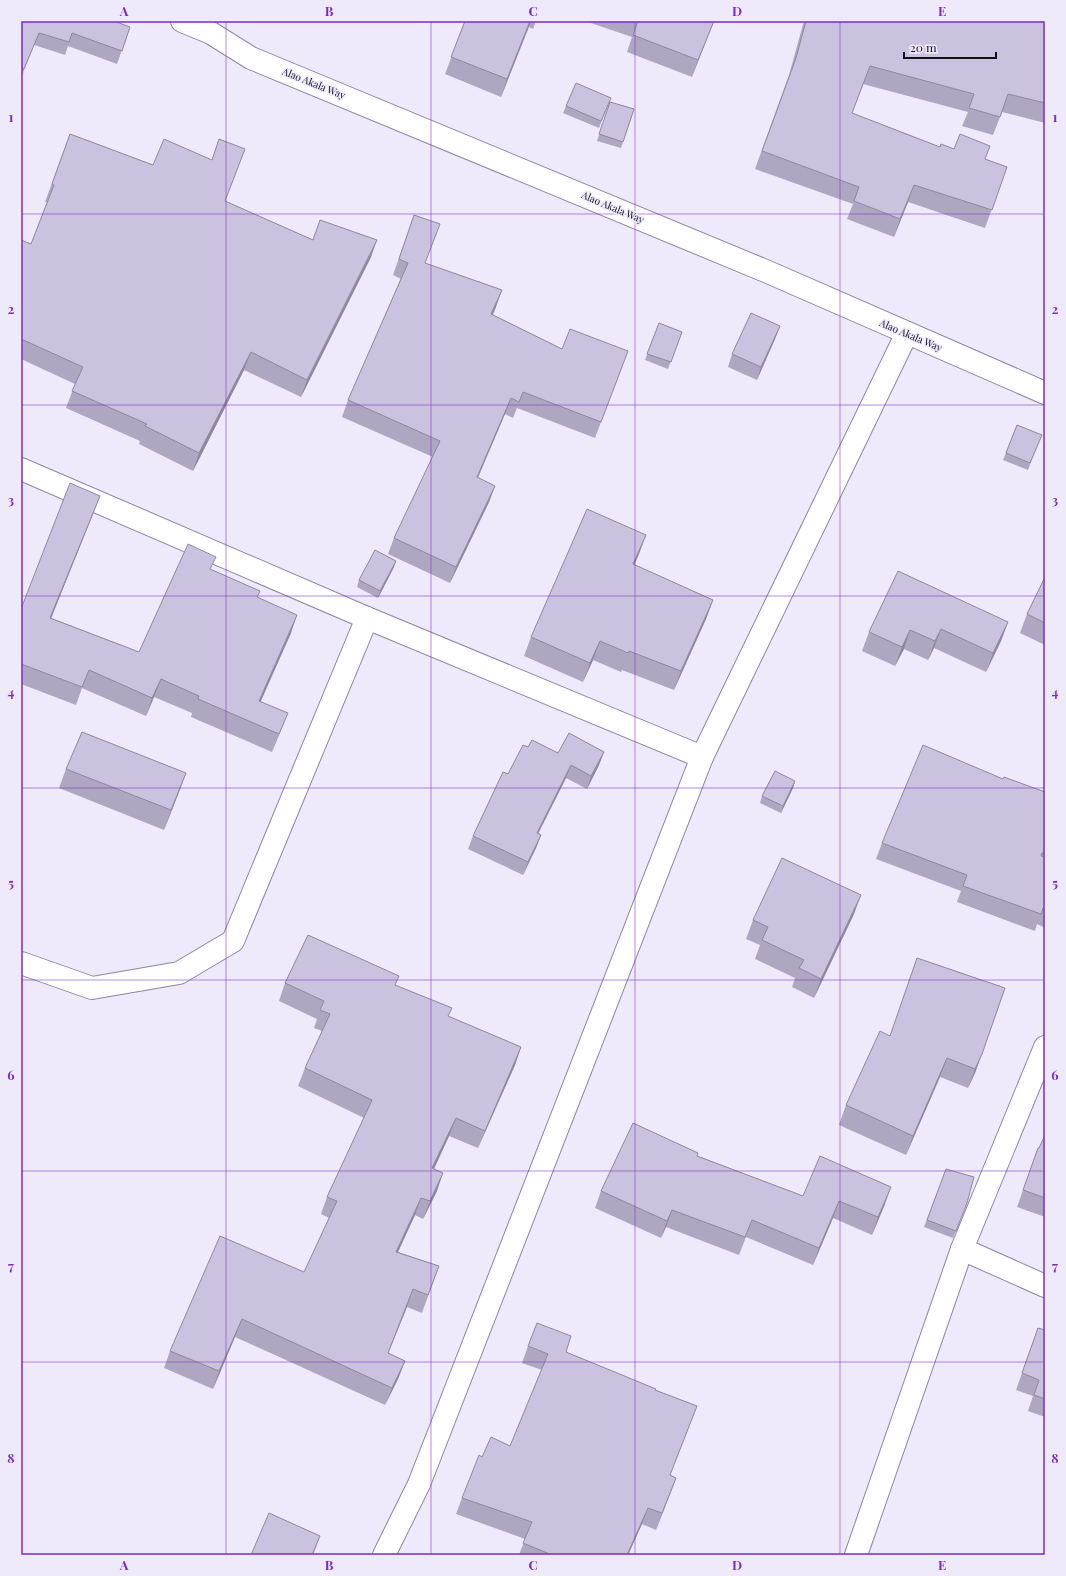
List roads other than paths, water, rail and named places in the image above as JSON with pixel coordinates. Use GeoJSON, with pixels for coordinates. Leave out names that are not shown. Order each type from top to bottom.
{"type":"FeatureCollection","features":[{"type":"Feature","properties":{"kind":"street","name":"Alao Akala Way"},"geometry":{"type":"LineString","coordinates":[[182,21],[213,27],[251,58],[746,263],[1045,393]]}},
{"type":"Feature","properties":{"kind":"street"},"geometry":{"type":"LineString","coordinates":[[384,1555],[419,1484],[702,757],[907,333]]}},
{"type":"Feature","properties":{"kind":"street"},"geometry":{"type":"LineString","coordinates":[[21,469],[367,618],[702,757]]}},
{"type":"Feature","properties":{"kind":"street"},"geometry":{"type":"LineString","coordinates":[[21,963],[92,988],[179,973],[233,941],[367,618]]}},
{"type":"Feature","properties":{"kind":"street"},"geometry":{"type":"LineString","coordinates":[[856,1555],[962,1248],[1045,1047]]}},
{"type":"Feature","properties":{"kind":"street"},"geometry":{"type":"LineString","coordinates":[[962,1248],[1045,1286]]}}]}
